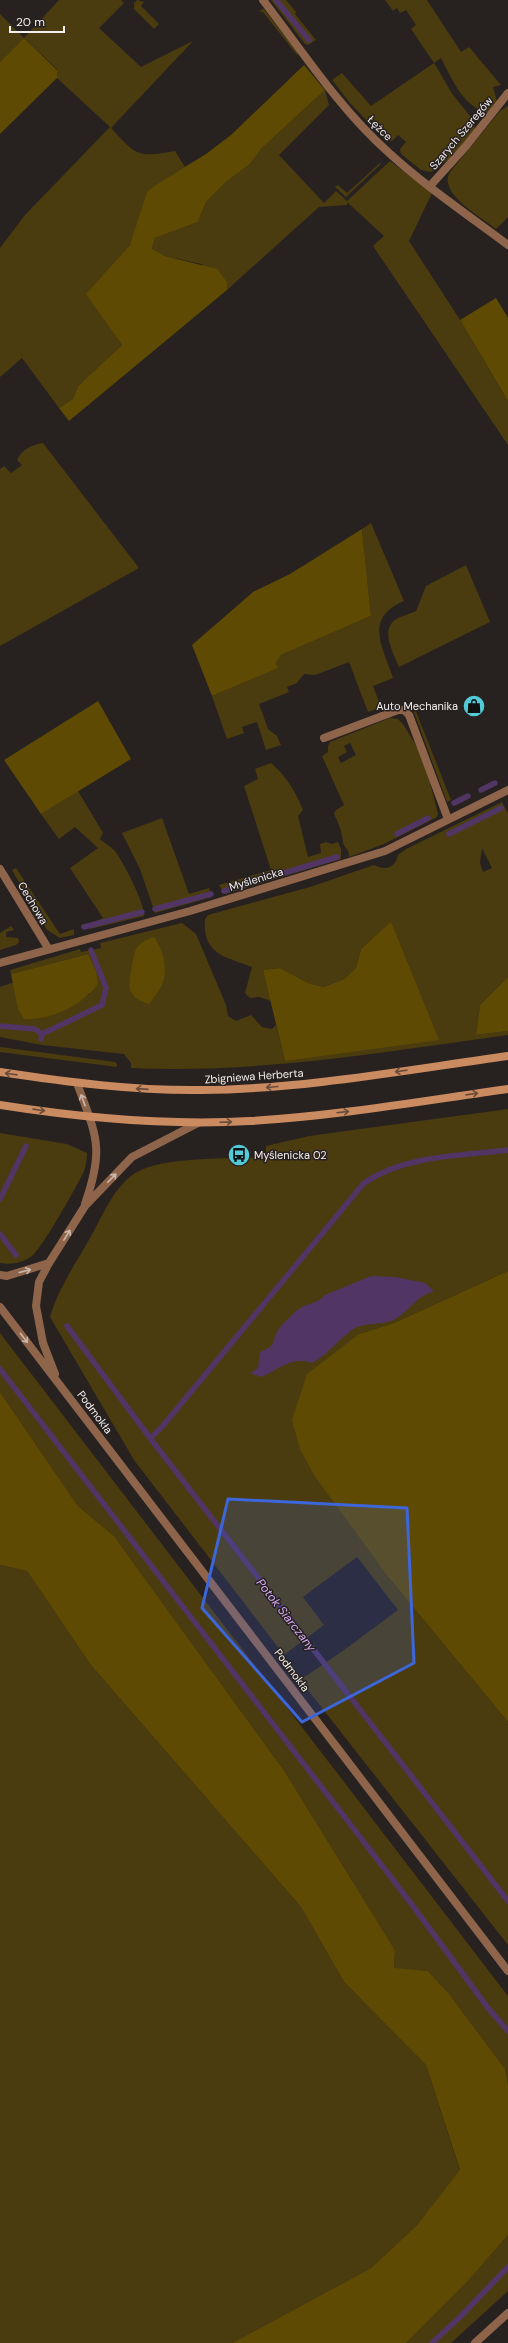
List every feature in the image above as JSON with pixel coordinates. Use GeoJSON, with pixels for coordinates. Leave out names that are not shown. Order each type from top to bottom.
{"type":"FeatureCollection","features":[{"type":"Feature","properties":{"kind":"main road","name":"Zbigniewa Herberta"},"geometry":{"type":"LineString","coordinates":[[0,1072],[77,1083],[159,1090],[241,1089],[300,1085],[508,1056]]}},
{"type":"Feature","properties":{"kind":"main road"},"geometry":{"type":"LineString","coordinates":[[0,1105],[89,1117],[198,1123],[304,1117],[508,1089]]}},
{"type":"Feature","properties":{"kind":"street","name":"Łężce"},"geometry":{"type":"LineString","coordinates":[[263,0],[357,121],[388,153],[508,245]]}},
{"type":"Feature","properties":{"kind":"street","name":"Szarych Szeregów"},"geometry":{"type":"LineString","coordinates":[[430,186],[466,146],[508,93]]}},
{"type":"Feature","properties":{"kind":"street"},"geometry":{"type":"LineString","coordinates":[[324,738],[398,710],[404,710],[409,715],[423,749],[448,819]]}},
{"type":"Feature","properties":{"kind":"street","name":"Myślenicka"},"geometry":{"type":"LineString","coordinates":[[0,963],[48,948],[190,911],[385,851],[508,790]]}},
{"type":"Feature","properties":{"kind":"street","name":"Cechowa"},"geometry":{"type":"LineString","coordinates":[[0,869],[48,948]]}},
{"type":"Feature","properties":{"kind":"street"},"geometry":{"type":"LineString","coordinates":[[77,1083],[96,1133],[97,1162],[95,1176],[84,1206]]}},
{"type":"Feature","properties":{"kind":"street","name":"Podmokła"},"geometry":{"type":"LineString","coordinates":[[58,1382],[43,1343],[36,1306],[39,1282],[49,1263],[84,1206],[132,1157],[198,1123]]}},
{"type":"Feature","properties":{"kind":"street"},"geometry":{"type":"LineString","coordinates":[[0,1275],[6,1276],[49,1263]]}},
{"type":"Feature","properties":{"kind":"street","name":"Podmokła"},"geometry":{"type":"LineString","coordinates":[[0,1307],[508,1971]]}},
{"type":"Feature","properties":{"kind":"street"},"geometry":{"type":"LineString","coordinates":[[475,2343],[508,2313]]}},
{"type":"Feature","properties":{"kind":"highlighted area"},"geometry":{"type":"Polygon","coordinates":[[[228,1499],[407,1508],[414,1663],[302,1722],[202,1608],[228,1499]]]}},
{"type":"Feature","properties":{"kind":"shaded area"},"geometry":{"type":"Polygon","coordinates":[[[59,0],[121,0],[124,3],[99,28],[141,67],[193,41],[111,128],[126,144],[138,152],[152,154],[175,151],[185,167],[157,184],[130,245],[87,294],[122,345],[78,386],[73,399],[59,408],[22,358],[0,377],[0,248],[25,215],[110,127],[57,78],[57,69],[24,38],[59,0]]]}},
{"type":"Feature","properties":{"kind":"shaded area"},"geometry":{"type":"Polygon","coordinates":[[[137,0],[144,2],[141,6],[159,24],[154,29],[134,9],[134,3],[137,0]]]}},
{"type":"Feature","properties":{"kind":"shaded area"},"geometry":{"type":"Polygon","coordinates":[[[271,0],[286,0],[316,40],[308,45],[305,44],[271,0]]]}},
{"type":"Feature","properties":{"kind":"shaded area"},"geometry":{"type":"Polygon","coordinates":[[[385,0],[427,0],[461,52],[469,47],[501,85],[493,87],[497,101],[488,113],[479,110],[472,105],[459,91],[441,58],[434,63],[411,29],[416,25],[406,10],[400,13],[397,8],[393,11],[385,0]]]}},
{"type":"Feature","properties":{"kind":"shaded area"},"geometry":{"type":"Polygon","coordinates":[[[264,9],[298,53],[297,55],[263,12],[258,11],[264,9]]]}},
{"type":"Feature","properties":{"kind":"shaded area"},"geometry":{"type":"Polygon","coordinates":[[[0,14],[24,38],[0,62],[0,14]]]}},
{"type":"Feature","properties":{"kind":"shaded area"},"geometry":{"type":"Polygon","coordinates":[[[24,38],[57,70],[57,78],[0,134],[0,62],[24,38]]]}},
{"type":"Feature","properties":{"kind":"shaded area"},"geometry":{"type":"Polygon","coordinates":[[[434,63],[453,95],[470,116],[475,128],[473,133],[448,160],[431,172],[421,170],[401,154],[400,149],[406,142],[398,135],[392,141],[386,141],[350,103],[332,80],[342,73],[371,106],[434,63]]]}},
{"type":"Feature","properties":{"kind":"shaded area"},"geometry":{"type":"Polygon","coordinates":[[[304,65],[325,90],[262,148],[250,164],[226,182],[206,202],[198,222],[155,238],[152,249],[165,256],[217,269],[227,282],[227,290],[69,421],[59,408],[73,399],[78,386],[122,345],[86,294],[130,245],[147,192],[157,184],[206,154],[231,135],[304,65]]]}},
{"type":"Feature","properties":{"kind":"shaded area"},"geometry":{"type":"Polygon","coordinates":[[[325,90],[329,105],[279,155],[324,203],[336,191],[347,201],[390,161],[432,193],[409,241],[460,320],[508,401],[508,445],[373,246],[384,236],[347,202],[347,205],[319,207],[227,290],[227,282],[201,264],[165,256],[152,250],[155,238],[198,222],[206,202],[226,182],[250,164],[262,148],[325,90]]]}},
{"type":"Feature","properties":{"kind":"shaded area"},"geometry":{"type":"Polygon","coordinates":[[[508,106],[508,217],[496,229],[462,204],[450,188],[448,180],[450,172],[500,111],[508,106]]]}},
{"type":"Feature","properties":{"kind":"shaded area"},"geometry":{"type":"Polygon","coordinates":[[[380,163],[381,164],[346,197],[335,187],[338,185],[347,193],[380,163]]]}},
{"type":"Feature","properties":{"kind":"shaded area"},"geometry":{"type":"Polygon","coordinates":[[[496,298],[508,318],[508,401],[460,320],[496,298]]]}},
{"type":"Feature","properties":{"kind":"shaded area"},"geometry":{"type":"Polygon","coordinates":[[[43,443],[139,568],[0,646],[0,469],[4,466],[11,473],[22,465],[17,460],[25,450],[31,446],[43,443]]]}},
{"type":"Feature","properties":{"kind":"shaded area"},"geometry":{"type":"Polygon","coordinates":[[[371,523],[404,601],[392,608],[384,616],[380,624],[379,634],[381,644],[393,678],[373,686],[381,707],[368,712],[349,662],[315,675],[304,674],[297,683],[287,687],[289,692],[259,704],[268,729],[277,736],[281,745],[266,750],[257,722],[242,727],[244,733],[227,739],[212,696],[277,668],[276,663],[281,655],[371,616],[362,529],[371,523]]]}},
{"type":"Feature","properties":{"kind":"shaded area"},"geometry":{"type":"Polygon","coordinates":[[[362,529],[371,616],[281,655],[276,663],[278,668],[212,696],[192,645],[253,592],[290,574],[362,529]]]}},
{"type":"Feature","properties":{"kind":"shaded area"},"geometry":{"type":"Polygon","coordinates":[[[466,565],[490,622],[399,667],[388,636],[391,625],[395,620],[416,611],[426,586],[466,565]]]}},
{"type":"Feature","properties":{"kind":"shaded area"},"geometry":{"type":"Polygon","coordinates":[[[98,701],[131,759],[41,814],[4,760],[98,701]]]}},
{"type":"Feature","properties":{"kind":"shaded area"},"geometry":{"type":"Polygon","coordinates":[[[413,704],[451,800],[447,802],[414,712],[413,704]]]}},
{"type":"Feature","properties":{"kind":"shaded area"},"geometry":{"type":"Polygon","coordinates":[[[390,718],[398,719],[403,724],[417,747],[428,775],[438,814],[437,817],[384,844],[349,857],[349,853],[344,844],[340,828],[334,814],[336,810],[344,805],[322,756],[328,752],[330,742],[390,718]],[[350,743],[344,746],[347,752],[338,757],[341,763],[356,755],[350,743]]]}},
{"type":"Feature","properties":{"kind":"shaded area"},"geometry":{"type":"Polygon","coordinates":[[[271,763],[290,785],[303,810],[298,816],[308,857],[321,853],[320,844],[326,842],[332,844],[338,842],[341,849],[341,859],[225,894],[219,885],[271,870],[244,786],[258,779],[255,769],[271,763]]]}},
{"type":"Feature","properties":{"kind":"shaded area"},"geometry":{"type":"Polygon","coordinates":[[[78,791],[103,833],[100,839],[115,851],[128,873],[141,902],[144,916],[90,929],[87,925],[103,918],[70,868],[98,848],[75,827],[59,839],[41,814],[78,791]]]}},
{"type":"Feature","properties":{"kind":"shaded area"},"geometry":{"type":"Polygon","coordinates":[[[502,802],[508,813],[508,977],[480,1005],[476,1035],[508,1031],[508,1035],[273,1065],[178,1069],[131,1068],[131,1063],[124,1054],[42,1045],[0,1037],[0,987],[14,982],[18,1009],[79,1000],[90,994],[88,954],[11,974],[10,970],[80,949],[81,952],[101,948],[100,943],[182,923],[196,934],[226,1005],[228,1016],[236,1021],[251,1015],[262,1027],[272,1029],[276,1025],[285,1061],[391,923],[361,949],[356,968],[344,979],[324,987],[308,983],[280,968],[263,970],[271,1001],[259,997],[250,998],[245,993],[252,967],[225,957],[212,947],[207,940],[205,919],[208,915],[310,887],[374,865],[382,868],[389,867],[395,863],[398,855],[406,849],[502,802]],[[482,848],[480,863],[483,872],[492,868],[482,848]]]}},
{"type":"Feature","properties":{"kind":"shaded area"},"geometry":{"type":"Polygon","coordinates":[[[162,818],[189,894],[209,888],[212,897],[155,913],[140,869],[122,833],[162,818]]]}},
{"type":"Feature","properties":{"kind":"shaded area"},"geometry":{"type":"Polygon","coordinates":[[[16,868],[60,934],[74,929],[74,935],[60,938],[47,930],[12,870],[16,868]]]}},
{"type":"Feature","properties":{"kind":"shaded area"},"geometry":{"type":"Polygon","coordinates":[[[391,922],[439,1040],[285,1061],[263,970],[280,968],[308,983],[324,987],[344,979],[356,968],[361,949],[391,922]]]}},
{"type":"Feature","properties":{"kind":"shaded area"},"geometry":{"type":"Polygon","coordinates":[[[11,926],[14,930],[6,932],[6,937],[18,938],[19,942],[16,945],[0,950],[0,933],[11,926]]]}},
{"type":"Feature","properties":{"kind":"shaded area"},"geometry":{"type":"Polygon","coordinates":[[[154,937],[163,957],[165,974],[162,986],[149,1004],[139,1000],[133,995],[130,989],[130,978],[137,947],[146,940],[154,937]]]}},
{"type":"Feature","properties":{"kind":"shaded area"},"geometry":{"type":"Polygon","coordinates":[[[88,954],[96,971],[98,984],[91,992],[83,999],[65,1010],[45,1017],[24,1019],[18,1009],[11,974],[88,954]]]}},
{"type":"Feature","properties":{"kind":"shaded area"},"geometry":{"type":"Polygon","coordinates":[[[508,977],[508,1031],[476,1035],[480,1005],[508,977]]]}},
{"type":"Feature","properties":{"kind":"shaded area"},"geometry":{"type":"Polygon","coordinates":[[[0,1047],[115,1062],[117,1067],[0,1052],[0,1047]]]}},
{"type":"Feature","properties":{"kind":"shaded area"},"geometry":{"type":"Polygon","coordinates":[[[508,1109],[508,1271],[394,1323],[359,1334],[389,1578],[508,1722],[508,1945],[300,1680],[398,1610],[357,1557],[303,1597],[324,1625],[284,1655],[134,1460],[50,1317],[62,1286],[110,1202],[122,1184],[137,1172],[164,1163],[181,1161],[218,1158],[266,1157],[266,1146],[309,1136],[508,1109]]]}},
{"type":"Feature","properties":{"kind":"shaded area"},"geometry":{"type":"Polygon","coordinates":[[[0,1133],[67,1144],[87,1153],[87,1160],[81,1178],[60,1216],[37,1251],[25,1260],[13,1264],[0,1263],[0,1133]]]}},
{"type":"Feature","properties":{"kind":"shaded area"},"geometry":{"type":"Polygon","coordinates":[[[508,1271],[508,1722],[389,1578],[314,1475],[300,1449],[292,1420],[307,1374],[359,1334],[394,1323],[508,1271]]]}},
{"type":"Feature","properties":{"kind":"shaded area"},"geometry":{"type":"Polygon","coordinates":[[[371,1276],[395,1277],[425,1283],[434,1291],[417,1300],[397,1318],[386,1322],[364,1325],[355,1328],[324,1355],[312,1363],[305,1361],[292,1362],[261,1377],[250,1373],[258,1368],[260,1352],[271,1346],[279,1329],[296,1311],[303,1306],[319,1300],[325,1295],[371,1276]]]}},
{"type":"Feature","properties":{"kind":"shaded area"},"geometry":{"type":"Polygon","coordinates":[[[0,1333],[508,1996],[508,2085],[505,2069],[450,1995],[428,1971],[394,1969],[395,1950],[285,1772],[114,1536],[78,1506],[0,1392],[0,1333]]]}},
{"type":"Feature","properties":{"kind":"shaded area"},"geometry":{"type":"Polygon","coordinates":[[[0,1392],[78,1506],[114,1536],[285,1772],[395,1950],[394,1968],[428,1971],[450,1995],[505,2069],[508,2085],[508,2235],[469,2280],[406,2343],[232,2343],[371,2268],[417,2225],[460,2170],[426,2065],[344,1982],[301,1907],[90,1664],[27,1571],[0,1565],[0,1392]]]}},
{"type":"Feature","properties":{"kind":"shaded area"},"geometry":{"type":"Polygon","coordinates":[[[0,1565],[27,1571],[90,1664],[301,1907],[344,1982],[426,2065],[460,2171],[417,2225],[371,2268],[232,2343],[0,2343],[0,1565]]]}},
{"type":"Feature","properties":{"kind":"shaded area"},"geometry":{"type":"Polygon","coordinates":[[[508,2235],[508,2291],[451,2343],[406,2343],[469,2280],[508,2235]]]}},
{"type":"Feature","properties":{"kind":"waterway"},"geometry":{"type":"LineString","coordinates":[[276,0],[309,40]]}},
{"type":"Feature","properties":{"kind":"waterway"},"geometry":{"type":"LineString","coordinates":[[481,790],[495,783]]}},
{"type":"Feature","properties":{"kind":"waterway"},"geometry":{"type":"LineString","coordinates":[[454,803],[468,796]]}},
{"type":"Feature","properties":{"kind":"waterway"},"geometry":{"type":"LineString","coordinates":[[449,834],[501,808]]}},
{"type":"Feature","properties":{"kind":"waterway"},"geometry":{"type":"LineString","coordinates":[[397,834],[428,818]]}},
{"type":"Feature","properties":{"kind":"waterway"},"geometry":{"type":"LineString","coordinates":[[224,891],[337,857]]}},
{"type":"Feature","properties":{"kind":"waterway"},"geometry":{"type":"LineString","coordinates":[[155,909],[211,894]]}},
{"type":"Feature","properties":{"kind":"waterway"},"geometry":{"type":"LineString","coordinates":[[84,927],[142,912]]}},
{"type":"Feature","properties":{"kind":"waterway"},"geometry":{"type":"LineString","coordinates":[[41,1039],[42,1034],[102,1005],[106,988],[91,950]]}},
{"type":"Feature","properties":{"kind":"waterway"},"geometry":{"type":"LineString","coordinates":[[0,1026],[35,1029],[42,1034]]}},
{"type":"Feature","properties":{"kind":"waterway"},"geometry":{"type":"LineString","coordinates":[[0,1199],[26,1146]]}},
{"type":"Feature","properties":{"kind":"waterway"},"geometry":{"type":"LineString","coordinates":[[150,1438],[161,1428],[364,1183],[380,1174],[415,1162],[433,1158],[508,1150]]}},
{"type":"Feature","properties":{"kind":"waterway","name":"Potok Siarczany"},"geometry":{"type":"LineString","coordinates":[[0,1234],[16,1255]]}},
{"type":"Feature","properties":{"kind":"waterway","name":"Potok Siarczany"},"geometry":{"type":"LineString","coordinates":[[67,1326],[150,1438],[508,1901]]}},
{"type":"Feature","properties":{"kind":"waterway"},"geometry":{"type":"LineString","coordinates":[[0,1369],[410,1902],[488,2008],[508,2031]]}},
{"type":"Feature","properties":{"kind":"waterway"},"geometry":{"type":"LineString","coordinates":[[432,2343],[460,2317],[508,2267]]}},
{"type":"Feature","properties":{"kind":"place","name":"Auto Mechanika"},"geometry":{"type":"Point","coordinates":[474,706]}},
{"type":"Feature","properties":{"kind":"place","name":"Myślenicka 02"},"geometry":{"type":"Point","coordinates":[239,1155]}}]}
